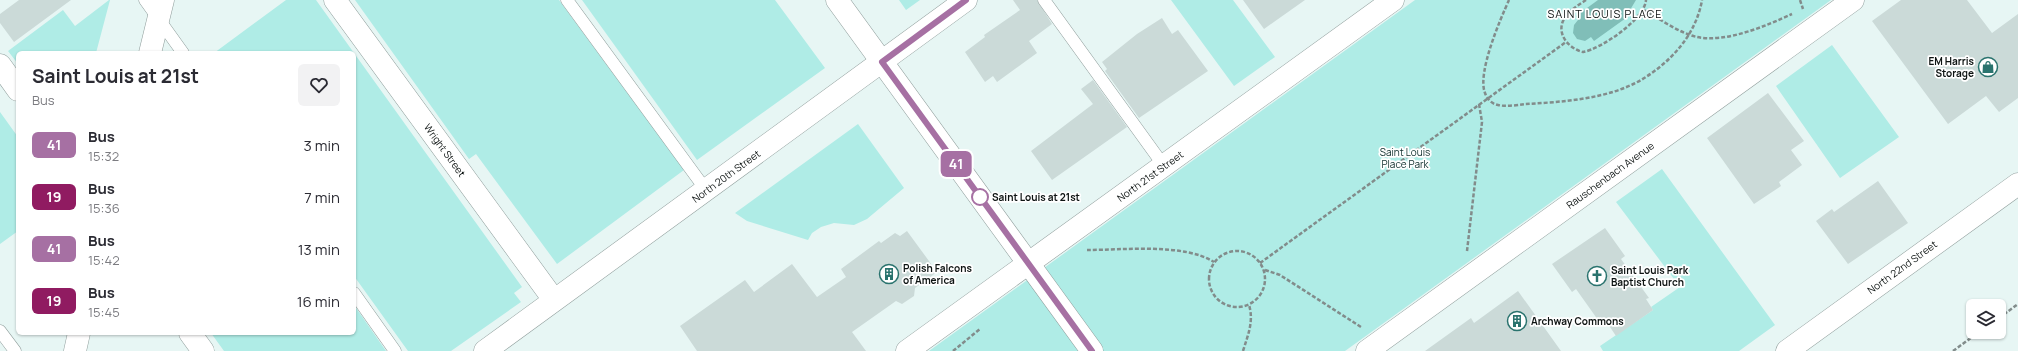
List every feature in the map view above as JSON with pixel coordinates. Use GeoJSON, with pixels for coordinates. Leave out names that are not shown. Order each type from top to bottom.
{"type":"FeatureCollection","features":[{"type":"Feature","properties":{"kind":"street","name":"Wright Street"},"geometry":{"type":"LineString","coordinates":[[335,0],[554,300]]}},
{"type":"Feature","properties":{"kind":"street"},"geometry":{"type":"LineString","coordinates":[[837,0],[1092,351]]}},
{"type":"Feature","properties":{"kind":"street","name":"North 20th Street"},"geometry":{"type":"LineString","coordinates":[[484,351],[966,0]]}},
{"type":"Feature","properties":{"kind":"street","name":"North 21st Street"},"geometry":{"type":"LineString","coordinates":[[907,351],[1393,0]]}},
{"type":"Feature","properties":{"kind":"street","name":"Rauschenbach Avenue"},"geometry":{"type":"LineString","coordinates":[[1367,351],[1853,0]]}},
{"type":"Feature","properties":{"kind":"street"},"geometry":{"type":"LineString","coordinates":[[151,51],[161,10]]}},
{"type":"Feature","properties":{"kind":"street"},"geometry":{"type":"LineString","coordinates":[[0,65],[16,87]]}},
{"type":"Feature","properties":{"kind":"street","name":"North 22nd Street"},"geometry":{"type":"LineString","coordinates":[[1786,351],[2018,184]]}},
{"type":"Feature","properties":{"kind":"street"},"geometry":{"type":"LineString","coordinates":[[75,351],[79,335]]}},
{"type":"Feature","properties":{"kind":"street"},"geometry":{"type":"LineString","coordinates":[[191,335],[203,351]]}},
{"type":"Feature","properties":{"kind":"lane"},"geometry":{"type":"LineString","coordinates":[[145,0],[161,10],[182,51]]}},
{"type":"Feature","properties":{"kind":"lane"},"geometry":{"type":"LineString","coordinates":[[568,0],[706,190]]}},
{"type":"Feature","properties":{"kind":"lane"},"geometry":{"type":"LineString","coordinates":[[1044,0],[1164,166]]}},
{"type":"Feature","properties":{"kind":"lane"},"geometry":{"type":"LineString","coordinates":[[356,296],[395,351]]}},
{"type":"Feature","properties":{"kind":"lane"},"geometry":{"type":"LineString","coordinates":[[0,331],[15,351]]}},
{"type":"Feature","properties":{"kind":"path"},"geometry":{"type":"LineString","coordinates":[[1509,0],[1492,42],[1487,61],[1484,87],[1488,99],[1497,105],[1550,103],[1605,93],[1623,88],[1640,80],[1665,64],[1674,54],[1689,34],[1702,0]]}},
{"type":"Feature","properties":{"kind":"path"},"geometry":{"type":"LineString","coordinates":[[1586,0],[1567,15],[1563,22],[1562,36],[1566,42],[1576,50],[1583,52],[1592,50],[1637,19],[1644,10],[1646,0]]}},
{"type":"Feature","properties":{"kind":"path"},"geometry":{"type":"LineString","coordinates":[[1644,10],[1689,34],[1701,37],[1716,37],[1746,32],[1766,25],[1803,8]]}},
{"type":"Feature","properties":{"kind":"path"},"geometry":{"type":"LineString","coordinates":[[1260,263],[1566,42]]}},
{"type":"Feature","properties":{"kind":"path"},"geometry":{"type":"LineString","coordinates":[[1464,257],[1467,251],[1482,122],[1479,104]]}},
{"type":"Feature","properties":{"kind":"path"},"geometry":{"type":"LineString","coordinates":[[1086,250],[1184,250],[1205,256],[1214,262]]}},
{"type":"Feature","properties":{"kind":"path"},"geometry":{"type":"LineString","coordinates":[[1237,250],[1246,252],[1260,263],[1264,270],[1264,287],[1261,295],[1249,305],[1239,307],[1229,306],[1215,296],[1210,288],[1210,270],[1214,262],[1221,256],[1237,250]]}},
{"type":"Feature","properties":{"kind":"path"},"geometry":{"type":"LineString","coordinates":[[1264,270],[1280,275],[1353,322],[1366,327]]}},
{"type":"Feature","properties":{"kind":"path"},"geometry":{"type":"LineString","coordinates":[[2006,313],[2018,304]]}},
{"type":"Feature","properties":{"kind":"path"},"geometry":{"type":"LineString","coordinates":[[1243,351],[1251,327],[1252,317],[1249,305]]}},
{"type":"Feature","properties":{"kind":"path"},"geometry":{"type":"LineString","coordinates":[[953,351],[984,325]]}},
{"type":"Feature","properties":{"kind":"path"},"geometry":{"type":"LineString","coordinates":[[1953,351],[1969,339]]}},
{"type":"Feature","properties":{"kind":"green space"},"geometry":{"type":"Polygon","coordinates":[[[110,0],[97,51],[16,51],[16,61],[8,51],[63,10],[75,26],[110,0]]]}},
{"type":"Feature","properties":{"kind":"green space"},"geometry":{"type":"Polygon","coordinates":[[[286,0],[316,0],[353,51],[217,51],[286,0]]]}},
{"type":"Feature","properties":{"kind":"green space"},"geometry":{"type":"Polygon","coordinates":[[[355,0],[559,0],[684,170],[557,264],[476,154],[469,159],[355,0]]]}},
{"type":"Feature","properties":{"kind":"green space"},"geometry":{"type":"Polygon","coordinates":[[[582,0],[775,0],[825,68],[697,160],[582,0]]]}},
{"type":"Feature","properties":{"kind":"green space"},"geometry":{"type":"Polygon","coordinates":[[[899,0],[920,0],[906,10],[899,0]]]}},
{"type":"Feature","properties":{"kind":"green space"},"geometry":{"type":"Polygon","coordinates":[[[1171,0],[1233,0],[1275,57],[1234,86],[1171,0]]]}},
{"type":"Feature","properties":{"kind":"green space","name":"Saint Louis Place Park"},"geometry":{"type":"Polygon","coordinates":[[[1415,0],[1831,0],[1345,351],[929,351],[1415,0]]]}},
{"type":"Feature","properties":{"kind":"green space"},"geometry":{"type":"Polygon","coordinates":[[[1832,45],[1899,137],[1840,178],[1776,86],[1832,45]]]}},
{"type":"Feature","properties":{"kind":"green space"},"geometry":{"type":"Polygon","coordinates":[[[356,56],[522,287],[514,293],[521,302],[451,351],[408,351],[356,279],[356,56]]]}},
{"type":"Feature","properties":{"kind":"green space"},"geometry":{"type":"Polygon","coordinates":[[[0,112],[16,134],[16,232],[0,244],[0,112]]]}},
{"type":"Feature","properties":{"kind":"green space"},"geometry":{"type":"Polygon","coordinates":[[[858,124],[904,188],[867,219],[854,225],[834,223],[821,227],[812,233],[808,240],[747,221],[735,213],[858,124]]]}},
{"type":"Feature","properties":{"kind":"green space"},"geometry":{"type":"Polygon","coordinates":[[[1662,169],[1775,325],[1739,351],[1603,351],[1600,346],[1653,310],[1651,307],[1680,287],[1616,202],[1662,169]]]}},
{"type":"Feature","properties":{"kind":"green space"},"geometry":{"type":"Polygon","coordinates":[[[356,308],[386,351],[224,351],[212,335],[356,335],[356,308]]]}},
{"type":"Feature","properties":{"kind":"shaded area"},"geometry":{"type":"Polygon","coordinates":[[[1598,0],[1636,0],[1630,10],[1633,13],[1594,41],[1591,37],[1585,41],[1577,39],[1573,33],[1574,25],[1578,20],[1576,16],[1598,0]]]}},
{"type":"Feature","properties":{"kind":"building"},"geometry":{"type":"Polygon","coordinates":[[[19,0],[71,0],[14,42],[0,23],[0,14],[19,0]]]}},
{"type":"Feature","properties":{"kind":"building"},"geometry":{"type":"Polygon","coordinates":[[[1013,0],[1037,0],[1052,24],[1029,41],[1037,53],[997,82],[993,76],[985,82],[965,52],[985,37],[984,35],[1020,10],[1013,0]]]}},
{"type":"Feature","properties":{"kind":"building"},"geometry":{"type":"Polygon","coordinates":[[[1243,0],[1305,0],[1264,29],[1243,0]]]}},
{"type":"Feature","properties":{"kind":"building"},"geometry":{"type":"Polygon","coordinates":[[[1901,0],[1967,0],[1992,33],[2018,14],[2018,98],[1999,112],[1986,96],[1948,124],[1872,21],[1901,0]]]}},
{"type":"Feature","properties":{"kind":"building"},"geometry":{"type":"Polygon","coordinates":[[[1162,18],[1172,34],[1178,30],[1208,71],[1139,118],[1105,71],[1107,69],[1102,62],[1137,34],[1162,18]]]}},
{"type":"Feature","properties":{"kind":"building"},"geometry":{"type":"Polygon","coordinates":[[[1093,80],[1127,127],[1052,180],[1031,151],[1093,104],[1081,89],[1093,80]]]}},
{"type":"Feature","properties":{"kind":"building"},"geometry":{"type":"Polygon","coordinates":[[[1768,93],[1804,141],[1791,150],[1802,165],[1779,182],[1781,186],[1754,204],[1707,138],[1768,93]]]}},
{"type":"Feature","properties":{"kind":"building"},"geometry":{"type":"Polygon","coordinates":[[[1878,181],[1908,223],[1848,264],[1816,221],[1832,209],[1834,212],[1878,181]]]}},
{"type":"Feature","properties":{"kind":"building","name":"Saint Louis Park Baptist Church"},"geometry":{"type":"Polygon","coordinates":[[[1605,228],[1625,256],[1621,259],[1649,298],[1646,299],[1653,310],[1616,336],[1608,324],[1603,327],[1576,289],[1572,292],[1552,264],[1605,228]]]}},
{"type":"Feature","properties":{"kind":"building"},"geometry":{"type":"Polygon","coordinates":[[[907,231],[937,272],[915,288],[914,296],[902,304],[896,301],[852,332],[866,351],[697,351],[680,326],[745,280],[754,292],[792,264],[817,297],[846,277],[841,269],[879,241],[881,243],[895,233],[900,236],[907,231]]]}},
{"type":"Feature","properties":{"kind":"building","name":"Archway Commons"},"geometry":{"type":"Polygon","coordinates":[[[1518,291],[1561,351],[1425,351],[1471,318],[1474,323],[1518,291]]]}},
{"type":"Feature","properties":{"kind":"bus line","name":"41"},"geometry":{"type":"LineString","coordinates":[[966,0],[882,62],[1092,351]]}},
{"type":"Feature","properties":{"kind":"place","name":"EM Harris Storage"},"geometry":{"type":"Point","coordinates":[1988,67]}},
{"type":"Feature","properties":{"kind":"place","name":"Saint Louis at 21st"},"geometry":{"type":"Point","coordinates":[980,197]}},
{"type":"Feature","properties":{"kind":"place","name":"Polish Falcons of America"},"geometry":{"type":"Point","coordinates":[889,274]}},
{"type":"Feature","properties":{"kind":"place","name":"Saint Louis Park Baptist Church"},"geometry":{"type":"Point","coordinates":[1597,276]}},
{"type":"Feature","properties":{"kind":"place","name":"Archway Commons"},"geometry":{"type":"Point","coordinates":[1517,321]}},
{"type":"Feature","properties":{"kind":"district","name":"SAINT LOUIS PLACE"},"geometry":{"type":"Point","coordinates":[1605,14]}}]}
